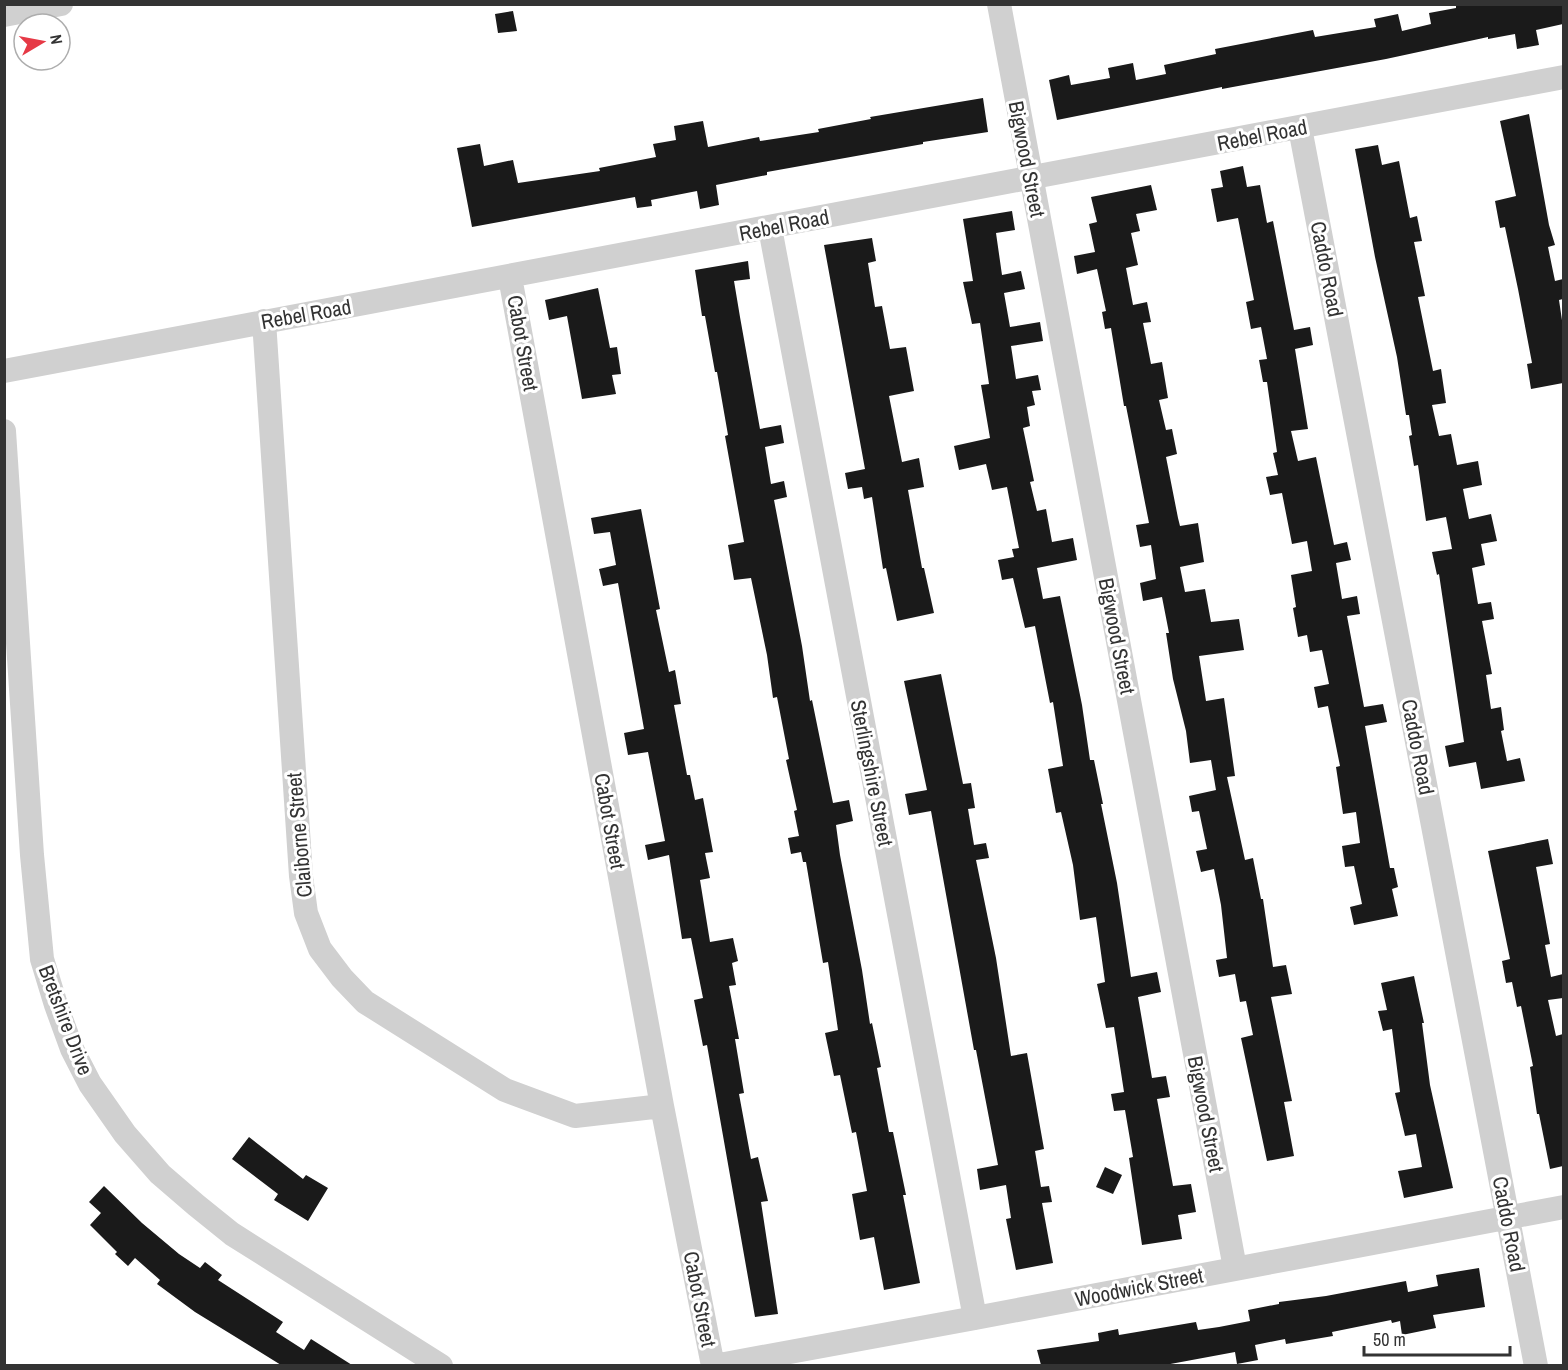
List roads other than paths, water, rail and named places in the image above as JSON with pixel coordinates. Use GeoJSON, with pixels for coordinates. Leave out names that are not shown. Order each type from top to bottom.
{"type":"FeatureCollection","features":[{"type":"Feature","properties":{"kind":"street"},"geometry":{"type":"LineString","coordinates":[[4,15],[61,4]]}},
{"type":"Feature","properties":{"kind":"street","name":"Bigwood Street"},"geometry":{"type":"LineString","coordinates":[[999,4],[1235,1268]]}},
{"type":"Feature","properties":{"kind":"street","name":"Rebel Road"},"geometry":{"type":"LineString","coordinates":[[4,371],[1563,78]]}},
{"type":"Feature","properties":{"kind":"street","name":"Caddo Road"},"geometry":{"type":"LineString","coordinates":[[1300,128],[1536,1365]]}},
{"type":"Feature","properties":{"kind":"street","name":"Sterlingshire Street"},"geometry":{"type":"LineString","coordinates":[[770,228],[975,1318]]}},
{"type":"Feature","properties":{"kind":"street","name":"Cabot Street"},"geometry":{"type":"LineString","coordinates":[[510,277],[662,1106],[713,1365]]}},
{"type":"Feature","properties":{"kind":"street","name":"Claiborne Street"},"geometry":{"type":"LineString","coordinates":[[264,321],[301,876],[306,913],[320,949],[342,978],[365,1002],[505,1090],[575,1116],[662,1106]]}},
{"type":"Feature","properties":{"kind":"street","name":"Bretshire Drive"},"geometry":{"type":"LineString","coordinates":[[4,431],[32,855],[42,959],[72,1049],[90,1084],[125,1134],[160,1173],[196,1205],[232,1234],[441,1365]]}},
{"type":"Feature","properties":{"kind":"street","name":"Woodwick Street"},"geometry":{"type":"LineString","coordinates":[[713,1365],[1563,1207]]}}]}
